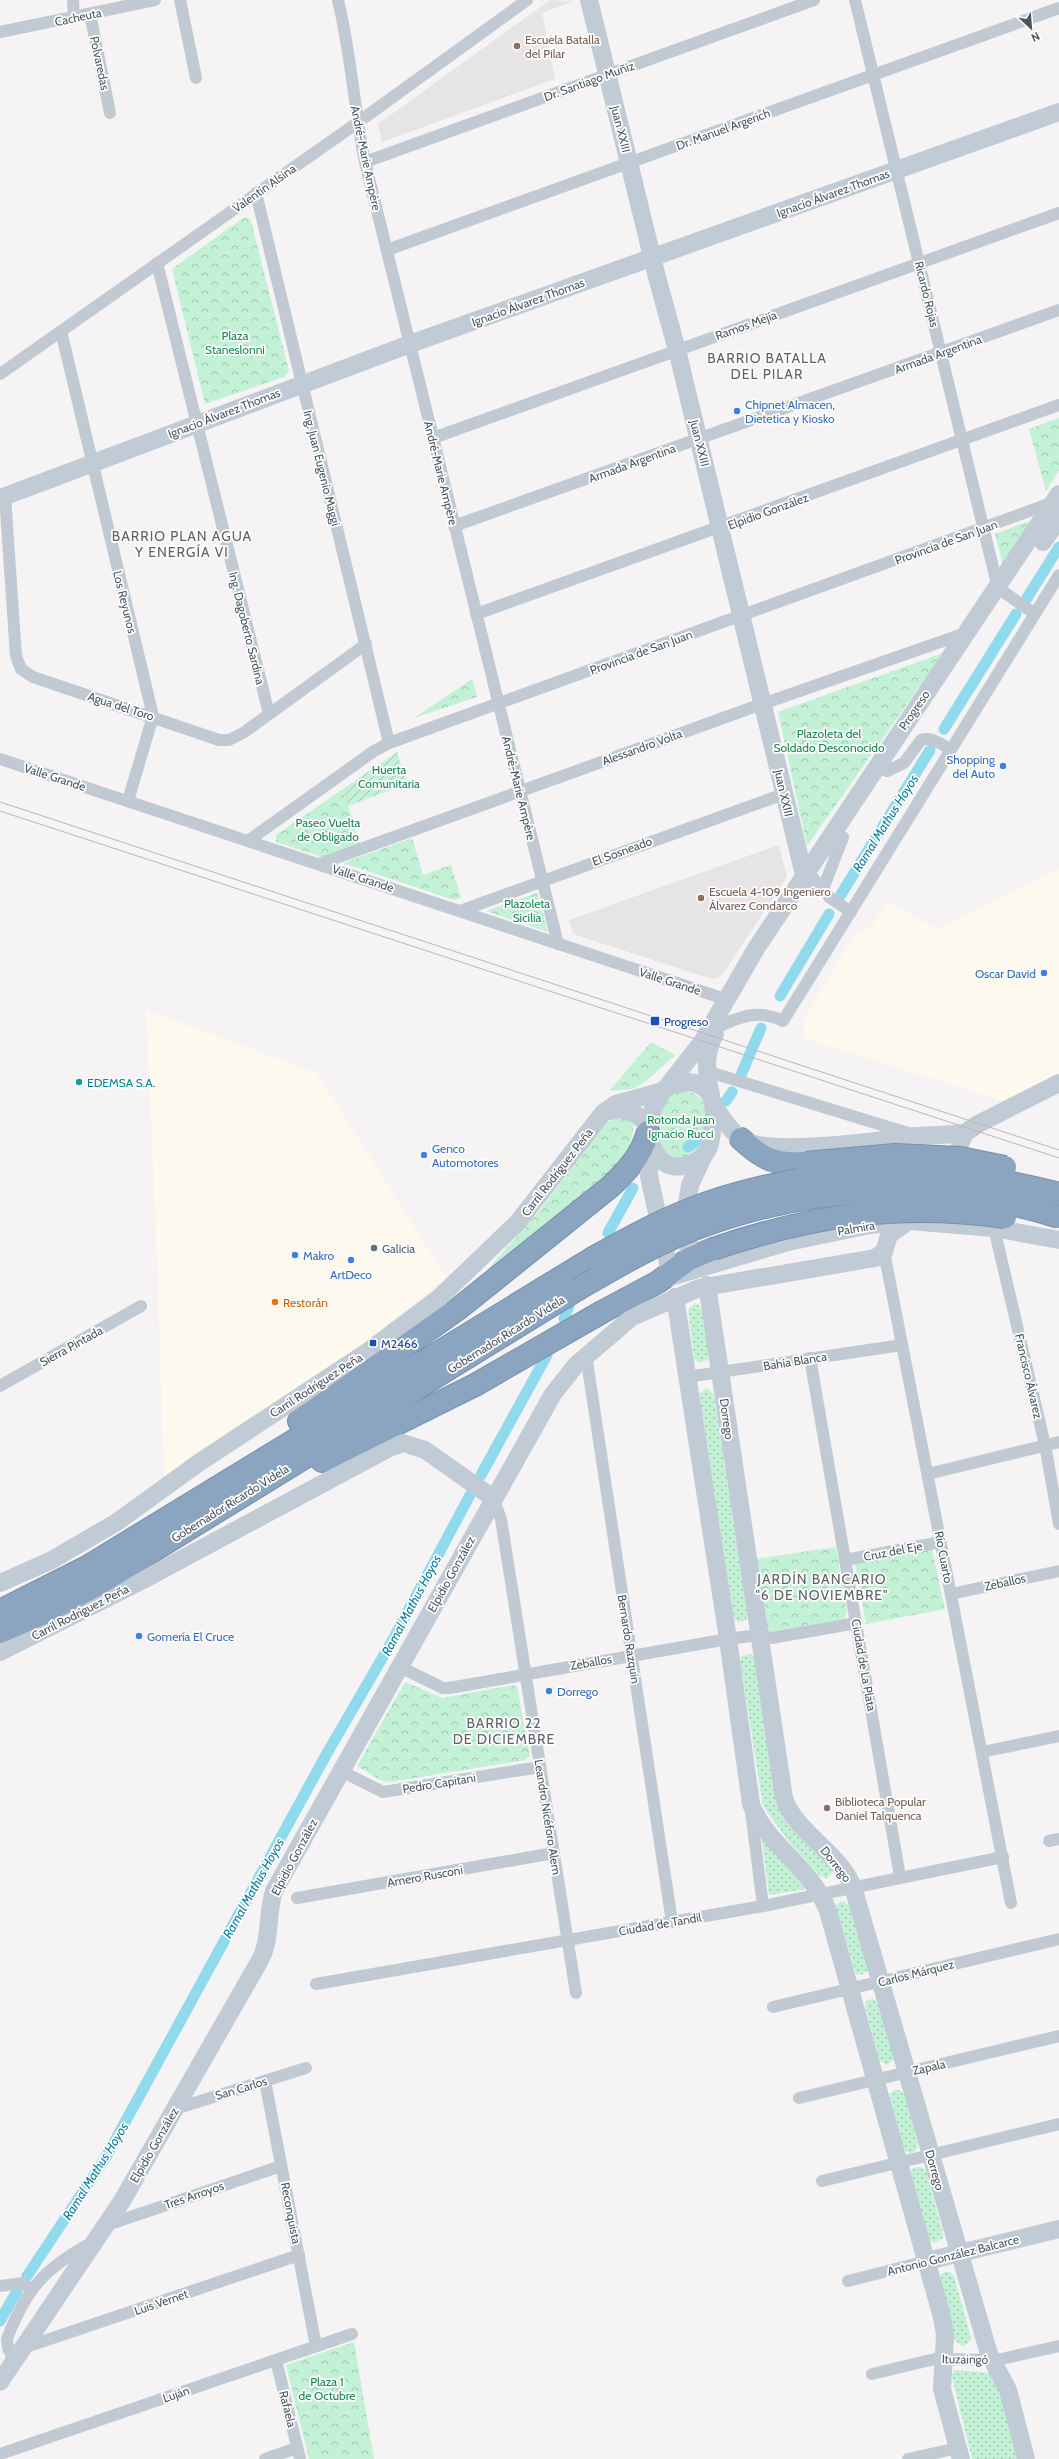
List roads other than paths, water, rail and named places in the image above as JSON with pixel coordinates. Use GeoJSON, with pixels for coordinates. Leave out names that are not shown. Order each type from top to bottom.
{"type":"FeatureCollection","features":[{"type":"Feature","properties":{"kind":"highway"},"geometry":{"type":"LineString","coordinates":[[210,1490],[306,1416],[458,1309],[610,1187],[640,1155],[648,1132]]}},
{"type":"Feature","properties":{"kind":"highway"},"geometry":{"type":"LineString","coordinates":[[741,1139],[758,1154],[774,1162],[786,1164],[895,1155],[960,1158],[1005,1167],[1059,1185]]}},
{"type":"Feature","properties":{"kind":"highway","name":"Gobernador Ricardo Videla"},"geometry":{"type":"LineString","coordinates":[[0,1632],[86,1592],[221,1509],[378,1400],[630,1238],[664,1220],[725,1198],[802,1180],[894,1171],[975,1176],[1059,1194]]}},
{"type":"Feature","properties":{"kind":"highway","name":"Gobernador Ricardo Videla"},"geometry":{"type":"LineString","coordinates":[[0,1611],[87,1567],[210,1490],[378,1400],[646,1250],[701,1226],[740,1213],[817,1197],[868,1192],[894,1192],[968,1197],[1017,1205],[1059,1217]]}},
{"type":"Feature","properties":{"kind":"highway"},"geometry":{"type":"LineString","coordinates":[[221,1509],[438,1405],[675,1272],[713,1248],[792,1224],[870,1212],[943,1211],[1059,1225]]}},
{"type":"Feature","properties":{"kind":"street"},"geometry":{"type":"LineString","coordinates":[[73,0],[74,18]]}},
{"type":"Feature","properties":{"kind":"street","name":"Cacheuta"},"geometry":{"type":"LineString","coordinates":[[0,32],[74,18],[155,0]]}},
{"type":"Feature","properties":{"kind":"street"},"geometry":{"type":"LineString","coordinates":[[180,0],[196,78]]}},
{"type":"Feature","properties":{"kind":"street","name":"André-Marie Ampère"},"geometry":{"type":"LineString","coordinates":[[338,0],[345,34],[357,123],[365,162],[519,792],[558,944]]}},
{"type":"Feature","properties":{"kind":"street","name":"Valentín Alsina"},"geometry":{"type":"LineString","coordinates":[[0,374],[60,330],[357,123],[527,0]]}},
{"type":"Feature","properties":{"kind":"street","name":"Juan XXIII"},"geometry":{"type":"LineString","coordinates":[[589,0],[652,258],[677,350],[721,528],[784,794],[808,879]]}},
{"type":"Feature","properties":{"kind":"street","name":"Dr. Santiago Muñiz"},"geometry":{"type":"LineString","coordinates":[[365,162],[814,0]]}},
{"type":"Feature","properties":{"kind":"street","name":"Ricardo Rojas"},"geometry":{"type":"LineString","coordinates":[[854,0],[874,75],[896,170],[942,352],[983,528],[1005,594]]}},
{"type":"Feature","properties":{"kind":"street","name":"Dr. Manuel Argerich"},"geometry":{"type":"LineString","coordinates":[[387,250],[1059,8]]}},
{"type":"Feature","properties":{"kind":"street","name":"Polvaredas"},"geometry":{"type":"LineString","coordinates":[[90,14],[110,113]]}},
{"type":"Feature","properties":{"kind":"street","name":"Ignacio Álvarez Thomas"},"geometry":{"type":"LineString","coordinates":[[3,497],[410,344],[1059,112]]}},
{"type":"Feature","properties":{"kind":"street","name":"Ing. Juan Eugenio Maggi"},"geometry":{"type":"LineString","coordinates":[[256,193],[366,644],[388,744]]}},
{"type":"Feature","properties":{"kind":"street","name":"Ramos Mejía"},"geometry":{"type":"LineString","coordinates":[[433,438],[1059,213]]}},
{"type":"Feature","properties":{"kind":"street","name":"Ing. Dagoberto Sardina"},"geometry":{"type":"LineString","coordinates":[[157,263],[268,714]]}},
{"type":"Feature","properties":{"kind":"street","name":"Armada Argentina"},"geometry":{"type":"LineString","coordinates":[[454,526],[1059,310]]}},
{"type":"Feature","properties":{"kind":"street","name":"Los Reyunos"},"geometry":{"type":"LineString","coordinates":[[60,330],[153,716],[128,801]]}},
{"type":"Feature","properties":{"kind":"street","name":"Elpidio González"},"geometry":{"type":"LineString","coordinates":[[476,614],[721,528],[1059,405]]}},
{"type":"Feature","properties":{"kind":"street","name":"Agua del Toro"},"geometry":{"type":"LineString","coordinates":[[3,497],[16,656],[21,669],[33,677],[224,740],[235,738],[366,644]]}},
{"type":"Feature","properties":{"kind":"street","name":"Provincia de San Juan"},"geometry":{"type":"LineString","coordinates":[[248,841],[374,751],[388,744],[983,528],[1057,505]]}},
{"type":"Feature","properties":{"kind":"street","name":"Progreso"},"geometry":{"type":"LineString","coordinates":[[665,1090],[702,1042],[744,966],[808,879],[843,837],[1005,594],[1057,505]]}},
{"type":"Feature","properties":{"kind":"street"},"geometry":{"type":"LineString","coordinates":[[720,1026],[732,1020],[773,1017],[847,909],[946,747],[1035,614],[1059,575]]}},
{"type":"Feature","properties":{"kind":"street"},"geometry":{"type":"LineString","coordinates":[[1005,594],[1035,614]]}},
{"type":"Feature","properties":{"kind":"street","name":"Progreso"},"geometry":{"type":"LineString","coordinates":[[715,1104],[706,1071],[710,1044],[720,1026],[808,879],[966,633],[1005,594]]}},
{"type":"Feature","properties":{"kind":"street","name":"Alessandro Volta"},"geometry":{"type":"LineString","coordinates":[[319,864],[762,704],[966,633]]}},
{"type":"Feature","properties":{"kind":"street"},"geometry":{"type":"LineString","coordinates":[[887,771],[901,765],[921,740],[930,738],[946,747]]}},
{"type":"Feature","properties":{"kind":"street","name":"Valle Grande"},"geometry":{"type":"LineString","coordinates":[[0,758],[725,999]]}},
{"type":"Feature","properties":{"kind":"street","name":"El Sosneado"},"geometry":{"type":"LineString","coordinates":[[460,911],[542,880],[784,794]]}},
{"type":"Feature","properties":{"kind":"street"},"geometry":{"type":"LineString","coordinates":[[843,837],[823,889],[829,897],[847,909]]}},
{"type":"Feature","properties":{"kind":"street"},"geometry":{"type":"LineString","coordinates":[[706,1071],[891,1129],[921,1136]]}},
{"type":"Feature","properties":{"kind":"street"},"geometry":{"type":"LineString","coordinates":[[675,1272],[649,1176],[648,1132],[652,1110],[665,1090],[681,1083],[696,1083],[715,1104],[741,1139],[762,1145],[784,1147],[921,1136],[962,1139],[978,1124],[1059,1083]]}},
{"type":"Feature","properties":{"kind":"street","name":"Carril Rodríguez Peña"},"geometry":{"type":"LineString","coordinates":[[0,1583],[52,1560],[117,1522],[197,1464],[370,1350],[439,1298],[518,1222],[603,1113],[616,1104],[665,1090]]}},
{"type":"Feature","properties":{"kind":"street"},"geometry":{"type":"LineString","coordinates":[[675,1272],[690,1185],[710,1144],[715,1104]]}},
{"type":"Feature","properties":{"kind":"street"},"geometry":{"type":"LineString","coordinates":[[603,1113],[614,1110],[629,1110],[638,1115],[648,1132],[658,1157],[670,1166],[689,1165],[704,1155]]}},
{"type":"Feature","properties":{"kind":"street"},"geometry":{"type":"LineString","coordinates":[[586,1355],[632,1317],[675,1297],[707,1286],[865,1260],[884,1252],[889,1235],[909,1221],[928,1200]]}},
{"type":"Feature","properties":{"kind":"street","name":"Palmira"},"geometry":{"type":"LineString","coordinates":[[675,1272],[788,1242],[870,1225],[909,1221],[994,1228],[1059,1240]]}},
{"type":"Feature","properties":{"kind":"street","name":"Francisco Álvarez"},"geometry":{"type":"LineString","coordinates":[[994,1228],[1045,1446],[1059,1524]]}},
{"type":"Feature","properties":{"kind":"street","name":"Río Cuarto"},"geometry":{"type":"LineString","coordinates":[[884,1252],[1011,1903]]}},
{"type":"Feature","properties":{"kind":"street","name":"Dorrego"},"geometry":{"type":"LineString","coordinates":[[707,1286],[721,1372],[758,1635],[785,1802],[791,1811],[845,1871],[853,1887],[882,1981],[991,2360],[1008,2390],[1026,2459]]}},
{"type":"Feature","properties":{"kind":"street"},"geometry":{"type":"LineString","coordinates":[[675,1297],[728,1639],[763,1906]]}},
{"type":"Feature","properties":{"kind":"street","name":"Sierra Pintada"},"geometry":{"type":"LineString","coordinates":[[0,1386],[141,1306]]}},
{"type":"Feature","properties":{"kind":"street","name":"Bahía Blanca"},"geometry":{"type":"LineString","coordinates":[[687,1377],[902,1345]]}},
{"type":"Feature","properties":{"kind":"street","name":"Elpidio González"},"geometry":{"type":"LineString","coordinates":[[0,2382],[102,2232],[175,2109],[263,1955],[269,1933],[270,1904],[274,1891],[493,1498],[553,1394],[586,1355]]}},
{"type":"Feature","properties":{"kind":"street","name":"Bernardo Razquin"},"geometry":{"type":"LineString","coordinates":[[586,1355],[672,1922]]}},
{"type":"Feature","properties":{"kind":"street","name":"Ciudad de La Plata"},"geometry":{"type":"LineString","coordinates":[[810,1358],[900,1877]]}},
{"type":"Feature","properties":{"kind":"street"},"geometry":{"type":"LineString","coordinates":[[928,1474],[1059,1442]]}},
{"type":"Feature","properties":{"kind":"street","name":"Carril Rodríguez Peña"},"geometry":{"type":"LineString","coordinates":[[0,1652],[143,1580],[389,1448],[403,1443],[414,1445],[476,1485],[493,1498]]}},
{"type":"Feature","properties":{"kind":"street","name":"Leandro Nicéforo Alem"},"geometry":{"type":"LineString","coordinates":[[493,1498],[501,1519],[576,1993]]}},
{"type":"Feature","properties":{"kind":"street","name":"Cruz del Eje"},"geometry":{"type":"LineString","coordinates":[[845,1560],[941,1542]]}},
{"type":"Feature","properties":{"kind":"street","name":"Zeballos"},"geometry":{"type":"LineString","coordinates":[[951,1594],[1059,1571]]}},
{"type":"Feature","properties":{"kind":"street","name":"Zeballos"},"geometry":{"type":"LineString","coordinates":[[400,1666],[443,1688],[728,1639],[758,1635],[771,1638],[857,1623]]}},
{"type":"Feature","properties":{"kind":"street"},"geometry":{"type":"LineString","coordinates":[[982,1752],[1059,1736]]}},
{"type":"Feature","properties":{"kind":"street","name":"Pedro Capitani"},"geometry":{"type":"LineString","coordinates":[[341,1771],[383,1792],[540,1767]]}},
{"type":"Feature","properties":{"kind":"street"},"geometry":{"type":"LineString","coordinates":[[750,1804],[761,1824],[811,1878],[821,1894],[851,1989],[898,2163],[942,2317],[945,2335],[942,2388],[959,2453],[908,2459]]}},
{"type":"Feature","properties":{"kind":"street","name":"Amero Rusconi"},"geometry":{"type":"LineString","coordinates":[[297,1898],[554,1853]]}},
{"type":"Feature","properties":{"kind":"street","name":"Ciudad de Tandil"},"geometry":{"type":"LineString","coordinates":[[316,1984],[763,1906],[1002,1857]]}},
{"type":"Feature","properties":{"kind":"street","name":"Carlos Márquez"},"geometry":{"type":"LineString","coordinates":[[773,2007],[1059,1939]]}},
{"type":"Feature","properties":{"kind":"street","name":"Zapala"},"geometry":{"type":"LineString","coordinates":[[799,2098],[1059,2036]]}},
{"type":"Feature","properties":{"kind":"street","name":"San Carlos"},"geometry":{"type":"LineString","coordinates":[[175,2109],[306,2068]]}},
{"type":"Feature","properties":{"kind":"street","name":"Reconquista"},"geometry":{"type":"LineString","coordinates":[[266,2081],[316,2346]]}},
{"type":"Feature","properties":{"kind":"street"},"geometry":{"type":"LineString","coordinates":[[822,2181],[1059,2124]]}},
{"type":"Feature","properties":{"kind":"street","name":"Tres Arroyos"},"geometry":{"type":"LineString","coordinates":[[19,2354],[8,2348],[7,2339],[32,2290],[43,2276],[63,2258],[102,2232],[281,2166]]}},
{"type":"Feature","properties":{"kind":"street","name":"Antonio González Balcarce"},"geometry":{"type":"LineString","coordinates":[[848,2281],[1059,2229]]}},
{"type":"Feature","properties":{"kind":"street","name":"Luis Vernet"},"geometry":{"type":"LineString","coordinates":[[19,2354],[299,2255]]}},
{"type":"Feature","properties":{"kind":"street"},"geometry":{"type":"LineString","coordinates":[[0,2286],[22,2283],[32,2290]]}},
{"type":"Feature","properties":{"kind":"street","name":"Luján"},"geometry":{"type":"LineString","coordinates":[[0,2454],[352,2334]]}},
{"type":"Feature","properties":{"kind":"street","name":"Ituzaingó"},"geometry":{"type":"LineString","coordinates":[[872,2374],[943,2358],[991,2360],[1004,2359],[1059,2346]]}},
{"type":"Feature","properties":{"kind":"street","name":"Rafaela"},"geometry":{"type":"LineString","coordinates":[[276,2360],[299,2453]]}},
{"type":"Feature","properties":{"kind":"street"},"geometry":{"type":"LineString","coordinates":[[265,2459],[299,2453]]}},
{"type":"Feature","properties":{"kind":"waterway","name":"Ramal Mathus Hoyos"},"geometry":{"type":"LineString","coordinates":[[1027,598],[1059,547]]}},
{"type":"Feature","properties":{"kind":"waterway","name":"Ramal Mathus Hoyos"},"geometry":{"type":"LineString","coordinates":[[944,729],[1016,614]]}},
{"type":"Feature","properties":{"kind":"waterway","name":"Ramal Mathus Hoyos"},"geometry":{"type":"LineString","coordinates":[[840,896],[930,750]]}},
{"type":"Feature","properties":{"kind":"waterway","name":"Ramal Mathus Hoyos"},"geometry":{"type":"LineString","coordinates":[[780,996],[829,914]]}},
{"type":"Feature","properties":{"kind":"waterway","name":"Ramal Mathus Hoyos"},"geometry":{"type":"LineString","coordinates":[[741,1075],[761,1028]]}},
{"type":"Feature","properties":{"kind":"waterway","name":"Ramal Mathus Hoyos"},"geometry":{"type":"LineString","coordinates":[[726,1101],[732,1092]]}},
{"type":"Feature","properties":{"kind":"waterway","name":"Ramal Mathus Hoyos"},"geometry":{"type":"LineString","coordinates":[[688,1147],[700,1138]]}},
{"type":"Feature","properties":{"kind":"waterway","name":"Ramal Mathus Hoyos"},"geometry":{"type":"LineString","coordinates":[[608,1233],[633,1188]]}},
{"type":"Feature","properties":{"kind":"waterway","name":"Ramal Mathus Hoyos"},"geometry":{"type":"LineString","coordinates":[[564,1319],[569,1306]]}},
{"type":"Feature","properties":{"kind":"waterway","name":"Ramal Mathus Hoyos"},"geometry":{"type":"LineString","coordinates":[[481,1475],[547,1355]]}},
{"type":"Feature","properties":{"kind":"waterway","name":"Ramal Mathus Hoyos"},"geometry":{"type":"LineString","coordinates":[[27,2276],[106,2157],[326,1755],[391,1643],[470,1495]]}},
{"type":"Feature","properties":{"kind":"waterway","name":"Ramal Mathus Hoyos"},"geometry":{"type":"LineString","coordinates":[[0,2321],[17,2291]]}},
{"type":"Feature","properties":{"kind":"tram line"},"geometry":{"type":"LineString","coordinates":[[0,802],[1059,1150]]}},
{"type":"Feature","properties":{"kind":"tram line"},"geometry":{"type":"LineString","coordinates":[[0,811],[1059,1158]]}},
{"type":"Feature","properties":{"kind":"place","name":"Escuela Batalla del Pilar"},"geometry":{"type":"Point","coordinates":[517,46]}},
{"type":"Feature","properties":{"kind":"place","name":"Chipnet Almacen, Dietetica y Kiosko"},"geometry":{"type":"Point","coordinates":[737,411]}},
{"type":"Feature","properties":{"kind":"place","name":"Shopping del Auto"},"geometry":{"type":"Point","coordinates":[1003,766]}},
{"type":"Feature","properties":{"kind":"place","name":"Escuela 4-109 Ingeniero Álvarez Condarco"},"geometry":{"type":"Point","coordinates":[701,898]}},
{"type":"Feature","properties":{"kind":"place","name":"Oscar David"},"geometry":{"type":"Point","coordinates":[1044,973]}},
{"type":"Feature","properties":{"kind":"place","name":"Progreso"},"geometry":{"type":"Point","coordinates":[655,1021]}},
{"type":"Feature","properties":{"kind":"place","name":"EDEMSA S.A."},"geometry":{"type":"Point","coordinates":[79,1082]}},
{"type":"Feature","properties":{"kind":"place","name":"Genco Automotores"},"geometry":{"type":"Point","coordinates":[424,1155]}},
{"type":"Feature","properties":{"kind":"place","name":"Galicia"},"geometry":{"type":"Point","coordinates":[374,1248]}},
{"type":"Feature","properties":{"kind":"place","name":"Makro"},"geometry":{"type":"Point","coordinates":[295,1255]}},
{"type":"Feature","properties":{"kind":"place","name":"ArtDeco"},"geometry":{"type":"Point","coordinates":[351,1260]}},
{"type":"Feature","properties":{"kind":"place","name":"Restorán"},"geometry":{"type":"Point","coordinates":[275,1302]}},
{"type":"Feature","properties":{"kind":"place","name":"M2466"},"geometry":{"type":"Point","coordinates":[373,1343]}},
{"type":"Feature","properties":{"kind":"place","name":"Gomería El Cruce"},"geometry":{"type":"Point","coordinates":[139,1636]}},
{"type":"Feature","properties":{"kind":"place","name":"Dorrego"},"geometry":{"type":"Point","coordinates":[549,1691]}},
{"type":"Feature","properties":{"kind":"place","name":"Biblioteca Popular Daniel Talquenca"},"geometry":{"type":"Point","coordinates":[827,1808]}},
{"type":"Feature","properties":{"kind":"district","name":"BARRIO BATALLA DEL PILAR"},"geometry":{"type":"Point","coordinates":[767,366]}},
{"type":"Feature","properties":{"kind":"district","name":"BARRIO PLAN AGUA Y ENERGÍA VI"},"geometry":{"type":"Point","coordinates":[182,544]}},
{"type":"Feature","properties":{"kind":"district","name":"JARDÍN BANCARIO \"6 DE NOVIEMBRE\""},"geometry":{"type":"Point","coordinates":[822,1588]}},
{"type":"Feature","properties":{"kind":"district","name":"BARRIO 22 DE DICIEMBRE"},"geometry":{"type":"Point","coordinates":[504,1732]}},
{"type":"Feature","properties":{"kind":"park label","name":"Plaza Staneslonni"},"geometry":{"type":"Point","coordinates":[235,342]}},
{"type":"Feature","properties":{"kind":"park label","name":"Plazoleta del Soldado Desconocido"},"geometry":{"type":"Point","coordinates":[829,740]}},
{"type":"Feature","properties":{"kind":"park label","name":"Huerta Comunitaria"},"geometry":{"type":"Point","coordinates":[389,776]}},
{"type":"Feature","properties":{"kind":"park label","name":"Paseo Vuelta de Obligado"},"geometry":{"type":"Point","coordinates":[328,829]}},
{"type":"Feature","properties":{"kind":"park label","name":"Plazoleta Sicilia"},"geometry":{"type":"Point","coordinates":[527,910]}},
{"type":"Feature","properties":{"kind":"park label","name":"Rotonda Juan Ignacio Rucci"},"geometry":{"type":"Point","coordinates":[681,1126]}},
{"type":"Feature","properties":{"kind":"park label","name":"Plaza 1 de Octubre"},"geometry":{"type":"Point","coordinates":[327,2388]}}]}
